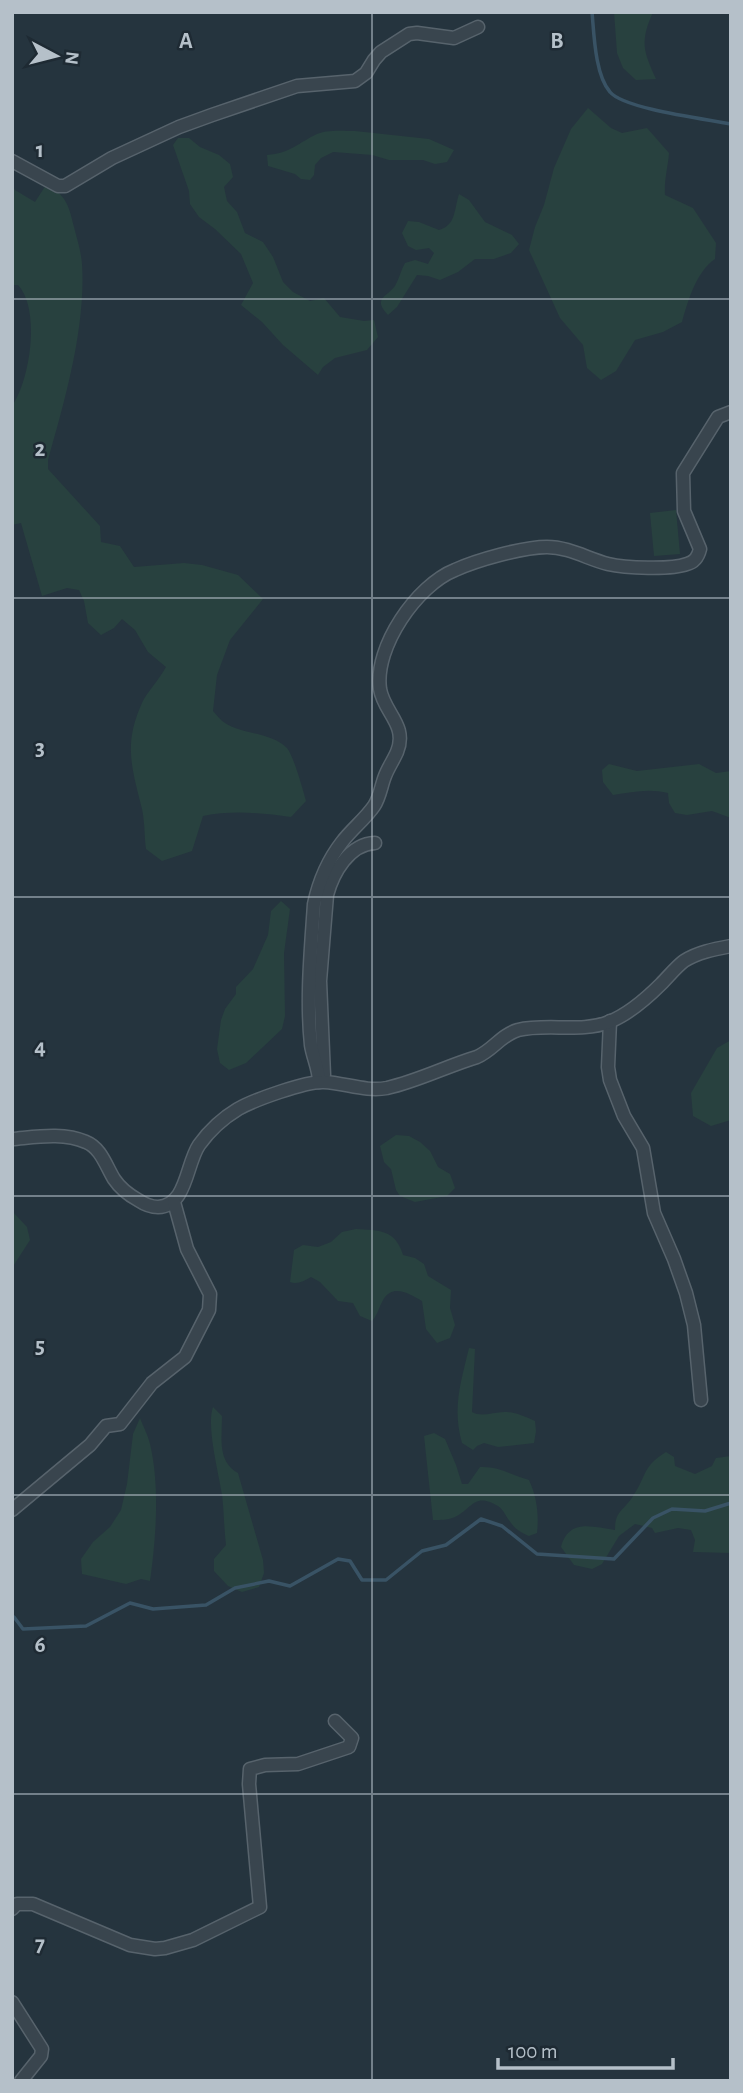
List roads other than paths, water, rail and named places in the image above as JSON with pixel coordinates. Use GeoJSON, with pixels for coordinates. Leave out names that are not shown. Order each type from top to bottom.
{"type":"FeatureCollection","features":[{"type":"Feature","properties":{"kind":"street"},"geometry":{"type":"LineString","coordinates":[[12,161],[58,186],[65,186],[113,158],[179,127],[212,115],[298,86],[355,81],[366,74],[381,52],[409,34],[454,38],[478,27]]}},
{"type":"Feature","properties":{"kind":"street"},"geometry":{"type":"LineString","coordinates":[[322,1082],[311,1045],[309,1008],[314,904],[327,866],[341,844],[374,805],[398,750],[400,731],[380,691],[381,667],[388,641],[430,584],[453,570],[480,561],[548,547],[618,566],[663,567],[687,564],[695,560],[700,549],[684,511],[683,473],[718,417],[731,412]]}},
{"type":"Feature","properties":{"kind":"street"},"geometry":{"type":"LineString","coordinates":[[322,1082],[320,981],[327,895],[330,882],[347,857],[360,847],[375,843]]}},
{"type":"Feature","properties":{"kind":"street"},"geometry":{"type":"LineString","coordinates":[[12,1139],[58,1136],[88,1142],[97,1149],[123,1190],[146,1205],[157,1207],[174,1202],[195,1152],[214,1127],[232,1113],[257,1100],[322,1082],[367,1089],[387,1088],[477,1057],[504,1035],[520,1030],[542,1026],[592,1026],[610,1021],[624,1015],[650,995],[686,960],[731,946]]}},
{"type":"Feature","properties":{"kind":"street"},"geometry":{"type":"LineString","coordinates":[[610,1021],[610,1080],[624,1116],[643,1148],[654,1213],[686,1293],[694,1325],[701,1401]]}},
{"type":"Feature","properties":{"kind":"street"},"geometry":{"type":"LineString","coordinates":[[12,1510],[90,1445],[106,1426],[120,1424],[145,1391],[180,1362],[191,1348],[209,1310],[210,1294],[187,1249],[174,1202]]}},
{"type":"Feature","properties":{"kind":"street"},"geometry":{"type":"LineString","coordinates":[[12,1909],[17,1904],[33,1904],[130,1945],[155,1949],[193,1940],[260,1907],[250,1769],[265,1765],[298,1763],[349,1747],[352,1738],[335,1721]]}},
{"type":"Feature","properties":{"kind":"street"},"geometry":{"type":"LineString","coordinates":[[12,2002],[42,2049],[41,2056],[21,2081]]}},
{"type":"Feature","properties":{"kind":"waterway"},"geometry":{"type":"LineString","coordinates":[[592,12],[598,65],[610,92],[618,98],[648,108],[731,124]]}},
{"type":"Feature","properties":{"kind":"waterway"},"geometry":{"type":"LineString","coordinates":[[12,1618],[14,1617],[23,1629],[86,1626],[130,1603],[153,1609],[206,1605],[235,1588],[269,1581],[290,1586],[338,1559],[350,1561],[362,1580],[386,1580],[422,1551],[446,1545],[481,1519],[502,1526],[537,1554],[614,1559],[653,1518],[672,1509],[705,1511],[731,1503]]}}]}
